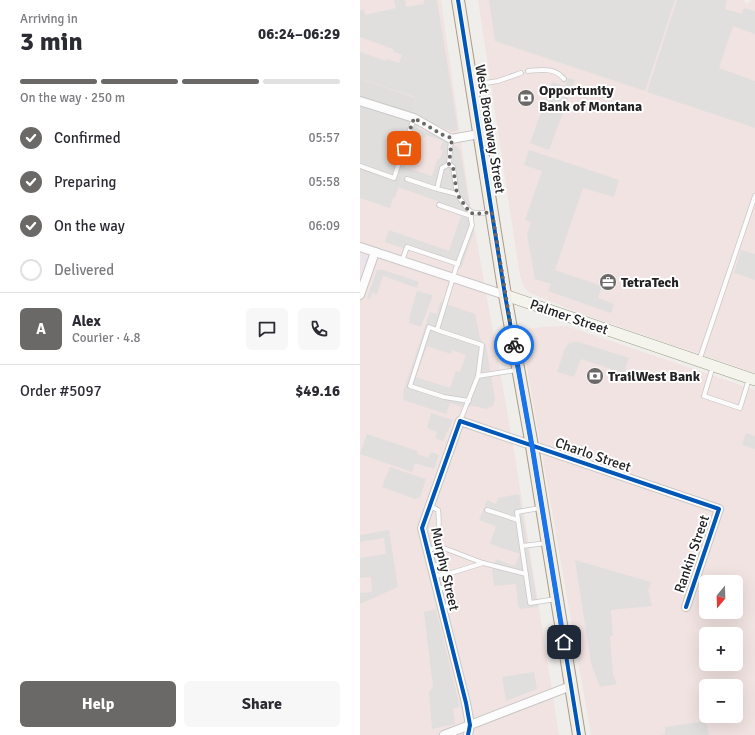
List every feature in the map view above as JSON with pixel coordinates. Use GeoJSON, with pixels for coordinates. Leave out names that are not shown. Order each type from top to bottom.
{"type":"FeatureCollection","features":[{"type":"Feature","properties":{"kind":"main road","name":"West Broadway Street"},"geometry":{"type":"LineString","coordinates":[[458,0],[505,295],[532,446],[579,735]]}},
{"type":"Feature","properties":{"kind":"street"},"geometry":{"type":"LineString","coordinates":[[360,101],[414,118],[443,135],[452,138],[479,134]]}},
{"type":"Feature","properties":{"kind":"street","name":"Palmer Street"},"geometry":{"type":"LineString","coordinates":[[360,247],[752,379]]}},
{"type":"Feature","properties":{"kind":"street"},"geometry":{"type":"LineString","coordinates":[[360,295],[375,252]]}},
{"type":"Feature","properties":{"kind":"street","name":"Charlo Street"},"geometry":{"type":"LineString","coordinates":[[460,421],[719,509]]}},
{"type":"Feature","properties":{"kind":"street","name":"Murphy Street"},"geometry":{"type":"LineString","coordinates":[[460,421],[422,528],[466,703],[470,725]]}},
{"type":"Feature","properties":{"kind":"street","name":"Rankin Street"},"geometry":{"type":"LineString","coordinates":[[686,607],[719,509]]}},
{"type":"Feature","properties":{"kind":"street"},"geometry":{"type":"LineString","coordinates":[[444,735],[571,686]]}},
{"type":"Feature","properties":{"kind":"street"},"geometry":{"type":"LineString","coordinates":[[468,735],[470,725]]}},
{"type":"Feature","properties":{"kind":"lane"},"geometry":{"type":"LineString","coordinates":[[528,72],[546,69],[560,74],[564,79]]}},
{"type":"Feature","properties":{"kind":"lane"},"geometry":{"type":"LineString","coordinates":[[472,85],[498,82],[521,73]]}},
{"type":"Feature","properties":{"kind":"lane"},"geometry":{"type":"LineString","coordinates":[[360,166],[394,178],[414,118]]}},
{"type":"Feature","properties":{"kind":"lane"},"geometry":{"type":"LineString","coordinates":[[449,164],[452,138]]}},
{"type":"Feature","properties":{"kind":"lane"},"geometry":{"type":"LineString","coordinates":[[436,189],[442,168],[449,164]]}},
{"type":"Feature","properties":{"kind":"lane"},"geometry":{"type":"LineString","coordinates":[[437,330],[453,278],[472,225],[471,214],[457,194],[453,167],[449,164]]}},
{"type":"Feature","properties":{"kind":"lane"},"geometry":{"type":"LineString","coordinates":[[407,179],[436,189],[457,194]]}},
{"type":"Feature","properties":{"kind":"lane"},"geometry":{"type":"LineString","coordinates":[[699,361],[755,196]]}},
{"type":"Feature","properties":{"kind":"lane"},"geometry":{"type":"LineString","coordinates":[[438,205],[471,214],[492,212]]}},
{"type":"Feature","properties":{"kind":"lane"},"geometry":{"type":"LineString","coordinates":[[402,261],[407,247],[458,264]]}},
{"type":"Feature","properties":{"kind":"lane"},"geometry":{"type":"LineString","coordinates":[[460,421],[469,401],[478,376],[482,345],[430,328],[410,386],[444,397],[469,401]]}},
{"type":"Feature","properties":{"kind":"lane"},"geometry":{"type":"LineString","coordinates":[[713,366],[704,396],[740,408],[752,379]]}},
{"type":"Feature","properties":{"kind":"lane"},"geometry":{"type":"LineString","coordinates":[[478,376],[519,370]]}},
{"type":"Feature","properties":{"kind":"lane"},"geometry":{"type":"LineString","coordinates":[[430,506],[438,510],[440,521],[438,538],[455,605],[442,607]]}},
{"type":"Feature","properties":{"kind":"lane"},"geometry":{"type":"LineString","coordinates":[[542,508],[517,512],[530,603],[557,599]]}},
{"type":"Feature","properties":{"kind":"lane"},"geometry":{"type":"LineString","coordinates":[[487,510],[518,520]]}},
{"type":"Feature","properties":{"kind":"lane"},"geometry":{"type":"LineString","coordinates":[[522,546],[548,543]]}},
{"type":"Feature","properties":{"kind":"lane"},"geometry":{"type":"LineString","coordinates":[[427,550],[441,547],[483,563],[526,574]]}},
{"type":"Feature","properties":{"kind":"lane"},"geometry":{"type":"LineString","coordinates":[[431,566],[445,563]]}},
{"type":"Feature","properties":{"kind":"lane"},"geometry":{"type":"LineString","coordinates":[[434,576],[448,574],[483,563]]}},
{"type":"Feature","properties":{"kind":"lane"},"geometry":{"type":"LineString","coordinates":[[437,589],[451,586]]}},
{"type":"Feature","properties":{"kind":"shaded area"},"geometry":{"type":"Polygon","coordinates":[[[360,0],[441,0],[469,197],[514,450],[559,735],[360,735],[360,186],[395,198],[427,102],[360,79],[360,0]]]}},
{"type":"Feature","properties":{"kind":"shaded area"},"geometry":{"type":"Polygon","coordinates":[[[394,0],[405,0],[406,7],[424,4],[424,0],[437,0],[458,130],[453,132],[416,117],[410,112],[415,97],[360,79],[360,52],[386,61],[387,59],[399,63],[402,55],[394,52],[393,49],[360,37],[360,11],[364,9],[365,15],[396,8],[394,0]]]}},
{"type":"Feature","properties":{"kind":"shaded area"},"geometry":{"type":"Polygon","coordinates":[[[478,0],[744,0],[746,4],[752,0],[755,0],[755,373],[579,313],[530,293],[524,287],[520,276],[478,0]]]}},
{"type":"Feature","properties":{"kind":"shaded area"},"geometry":{"type":"Polygon","coordinates":[[[489,0],[675,0],[645,91],[495,41],[489,0]]]}},
{"type":"Feature","properties":{"kind":"shaded area"},"geometry":{"type":"Polygon","coordinates":[[[677,0],[725,0],[727,1],[725,9],[742,14],[744,8],[755,11],[755,34],[733,26],[719,68],[755,81],[755,128],[647,92],[677,0]]]}},
{"type":"Feature","properties":{"kind":"shaded area"},"geometry":{"type":"Polygon","coordinates":[[[568,78],[575,80],[549,150],[530,143],[552,82],[565,86],[568,78]]]}},
{"type":"Feature","properties":{"kind":"shaded area"},"geometry":{"type":"Polygon","coordinates":[[[360,79],[427,101],[395,198],[360,186],[360,79]]]}},
{"type":"Feature","properties":{"kind":"shaded area"},"geometry":{"type":"Polygon","coordinates":[[[417,128],[445,139],[460,149],[474,232],[461,268],[385,242],[389,230],[449,251],[461,216],[436,207],[437,201],[398,187],[404,167],[432,176],[438,158],[440,159],[443,151],[440,149],[443,141],[426,135],[423,137],[416,158],[408,156],[417,128]]]}},
{"type":"Feature","properties":{"kind":"shaded area"},"geometry":{"type":"Polygon","coordinates":[[[529,150],[619,180],[614,197],[583,188],[555,270],[602,286],[598,298],[614,304],[611,313],[548,291],[551,284],[535,279],[527,234],[531,222],[525,220],[542,171],[524,165],[529,150]]]}},
{"type":"Feature","properties":{"kind":"shaded area"},"geometry":{"type":"Polygon","coordinates":[[[360,172],[397,185],[390,208],[360,198],[360,172]]]}},
{"type":"Feature","properties":{"kind":"shaded area"},"geometry":{"type":"Polygon","coordinates":[[[360,246],[375,252],[360,299],[360,246]]]}},
{"type":"Feature","properties":{"kind":"shaded area"},"geometry":{"type":"Polygon","coordinates":[[[741,250],[755,254],[755,280],[734,273],[741,250]]]}},
{"type":"Feature","properties":{"kind":"shaded area"},"geometry":{"type":"Polygon","coordinates":[[[377,270],[384,270],[419,282],[417,288],[383,276],[377,294],[372,293],[370,299],[367,298],[377,270]]]}},
{"type":"Feature","properties":{"kind":"shaded area"},"geometry":{"type":"Polygon","coordinates":[[[417,291],[433,295],[421,327],[409,323],[409,318],[417,291]]]}},
{"type":"Feature","properties":{"kind":"shaded area"},"geometry":{"type":"Polygon","coordinates":[[[440,302],[475,314],[480,338],[486,346],[495,399],[493,406],[486,409],[475,406],[462,407],[450,403],[446,414],[403,400],[404,389],[430,312],[437,314],[440,302]],[[427,346],[416,377],[450,388],[456,371],[460,372],[466,355],[452,350],[451,354],[427,346]]]}},
{"type":"Feature","properties":{"kind":"shaded area"},"geometry":{"type":"Polygon","coordinates":[[[567,326],[755,390],[755,735],[591,735],[522,339],[526,329],[567,326]]]}},
{"type":"Feature","properties":{"kind":"shaded area"},"geometry":{"type":"Polygon","coordinates":[[[579,342],[629,358],[624,373],[581,359],[574,377],[557,372],[565,348],[569,343],[579,342]]]}},
{"type":"Feature","properties":{"kind":"shaded area"},"geometry":{"type":"Polygon","coordinates":[[[431,413],[453,420],[443,441],[435,438],[437,432],[427,428],[431,413]]]}},
{"type":"Feature","properties":{"kind":"shaded area"},"geometry":{"type":"Polygon","coordinates":[[[746,433],[755,436],[755,449],[742,445],[746,433]]]}},
{"type":"Feature","properties":{"kind":"shaded area"},"geometry":{"type":"Polygon","coordinates":[[[367,434],[418,451],[417,454],[428,458],[431,452],[439,455],[434,469],[415,463],[412,472],[360,454],[367,434]]]}},
{"type":"Feature","properties":{"kind":"shaded area"},"geometry":{"type":"Polygon","coordinates":[[[390,467],[426,479],[420,497],[415,499],[382,487],[390,467]]]}},
{"type":"Feature","properties":{"kind":"shaded area"},"geometry":{"type":"Polygon","coordinates":[[[519,494],[538,607],[520,609],[518,605],[516,584],[494,586],[492,571],[496,559],[515,566],[520,554],[490,544],[496,526],[479,520],[487,500],[496,504],[498,498],[519,494]]]}},
{"type":"Feature","properties":{"kind":"shaded area"},"geometry":{"type":"Polygon","coordinates":[[[389,530],[398,587],[360,604],[360,593],[372,592],[371,577],[360,578],[360,558],[386,554],[384,538],[360,542],[360,535],[389,530]]]}},
{"type":"Feature","properties":{"kind":"shaded area"},"geometry":{"type":"Polygon","coordinates":[[[575,560],[651,582],[648,590],[652,606],[611,610],[613,636],[610,636],[613,675],[617,684],[600,687],[591,663],[575,560]]]}},
{"type":"Feature","properties":{"kind":"shaded area"},"geometry":{"type":"Polygon","coordinates":[[[436,609],[460,707],[453,709],[455,724],[432,729],[429,692],[433,687],[424,612],[436,609]]]}},
{"type":"Feature","properties":{"kind":"shaded area"},"geometry":{"type":"Polygon","coordinates":[[[534,672],[537,689],[506,701],[502,677],[534,672]]]}},
{"type":"Feature","properties":{"kind":"shaded area"},"geometry":{"type":"Polygon","coordinates":[[[699,722],[706,723],[709,735],[661,735],[665,734],[665,727],[699,722]]]}},
{"type":"Feature","properties":{"kind":"cycle path"},"geometry":{"type":"LineString","coordinates":[[458,0],[505,295],[532,446],[579,735]]}},
{"type":"Feature","properties":{"kind":"cycle path"},"geometry":{"type":"LineString","coordinates":[[468,735],[470,725],[466,703],[422,528],[460,421],[719,509],[686,607]]}},
{"type":"Feature","properties":{"kind":"way so far"},"geometry":{"type":"LineString","coordinates":[[404,148],[414,118],[443,135],[452,138],[449,164],[453,167],[457,194],[470,213],[476,214],[492,212],[514,345]]}},
{"type":"Feature","properties":{"kind":"place","name":"Opportunity Bank of Montana"},"geometry":{"type":"Point","coordinates":[526,98]}},
{"type":"Feature","properties":{"kind":"place","name":"TetraTech"},"geometry":{"type":"Point","coordinates":[608,282]}},
{"type":"Feature","properties":{"kind":"place","name":"TrailWest Bank"},"geometry":{"type":"Point","coordinates":[595,376]}},
{"type":"Feature","properties":{"kind":"route"},"geometry":{"type":"LineString","coordinates":[[514,345],[564,642]]}}]}
